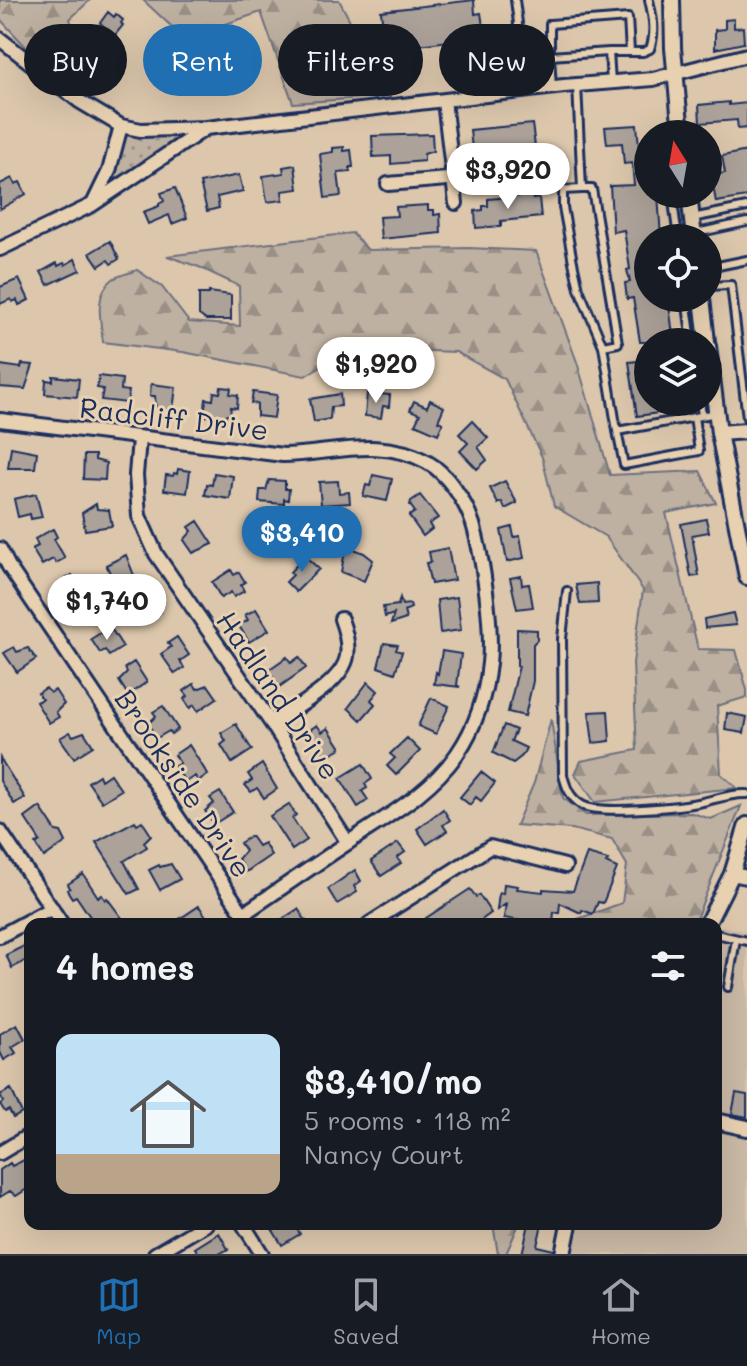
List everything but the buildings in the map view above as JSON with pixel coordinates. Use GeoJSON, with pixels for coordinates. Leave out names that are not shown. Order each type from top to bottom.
{"type":"FeatureCollection","features":[{"type":"Feature","properties":{"kind":"street"},"geometry":{"type":"LineString","coordinates":[[672,0],[680,120]]}},
{"type":"Feature","properties":{"kind":"street"},"geometry":{"type":"LineString","coordinates":[[0,39],[79,101],[121,126],[141,130],[206,128],[485,96]]}},
{"type":"Feature","properties":{"kind":"street"},"geometry":{"type":"LineString","coordinates":[[555,88],[676,74],[747,55]]}},
{"type":"Feature","properties":{"kind":"street"},"geometry":{"type":"LineString","coordinates":[[444,101],[456,203]]}},
{"type":"Feature","properties":{"kind":"street"},"geometry":{"type":"LineString","coordinates":[[92,205],[109,171],[121,126]]}},
{"type":"Feature","properties":{"kind":"street"},"geometry":{"type":"LineString","coordinates":[[0,249],[92,205],[206,128]]}},
{"type":"Feature","properties":{"kind":"street"},"geometry":{"type":"LineString","coordinates":[[388,184],[520,173]]}},
{"type":"Feature","properties":{"kind":"street"},"geometry":{"type":"LineString","coordinates":[[705,416],[719,433],[747,577]]}},
{"type":"Feature","properties":{"kind":"street","name":"Radcliff Drive"},"geometry":{"type":"LineString","coordinates":[[0,420],[283,455],[364,447],[395,449],[428,462],[456,491],[472,523],[489,620],[489,662],[483,697],[473,726],[457,754],[435,779],[401,808],[348,843],[248,918]]}},
{"type":"Feature","properties":{"kind":"street"},"geometry":{"type":"LineString","coordinates":[[719,433],[747,431]]}},
{"type":"Feature","properties":{"kind":"street","name":"Hadland Drive"},"geometry":{"type":"LineString","coordinates":[[139,439],[136,475],[139,516],[156,554],[272,724],[348,843]]}},
{"type":"Feature","properties":{"kind":"street","name":"Brookside Drive"},"geometry":{"type":"LineString","coordinates":[[0,549],[9,567],[246,918]]}},
{"type":"Feature","properties":{"kind":"street"},"geometry":{"type":"LineString","coordinates":[[272,724],[310,698],[343,669],[348,647],[341,619]]}},
{"type":"Feature","properties":{"kind":"street"},"geometry":{"type":"LineString","coordinates":[[711,918],[740,876],[747,825]]}},
{"type":"Feature","properties":{"kind":"street"},"geometry":{"type":"LineString","coordinates":[[0,831],[58,918]]}},
{"type":"Feature","properties":{"kind":"street"},"geometry":{"type":"LineString","coordinates":[[378,918],[490,847],[565,866]]}},
{"type":"Feature","properties":{"kind":"street"},"geometry":{"type":"LineString","coordinates":[[33,918],[52,908]]}},
{"type":"Feature","properties":{"kind":"street"},"geometry":{"type":"LineString","coordinates":[[0,936],[24,923]]}},
{"type":"Feature","properties":{"kind":"street"},"geometry":{"type":"LineString","coordinates":[[722,1122],[747,1128]]}},
{"type":"Feature","properties":{"kind":"street"},"geometry":{"type":"LineString","coordinates":[[0,1153],[24,1139]]}},
{"type":"Feature","properties":{"kind":"street"},"geometry":{"type":"LineString","coordinates":[[155,1254],[196,1230]]}},
{"type":"Feature","properties":{"kind":"street"},"geometry":{"type":"LineString","coordinates":[[247,1230],[262,1254]]}},
{"type":"Feature","properties":{"kind":"street"},"geometry":{"type":"LineString","coordinates":[[563,1254],[568,1230]]}},
{"type":"Feature","properties":{"kind":"lane"},"geometry":{"type":"LineString","coordinates":[[515,0],[518,24]]}},
{"type":"Feature","properties":{"kind":"lane"},"geometry":{"type":"LineString","coordinates":[[555,56],[650,49],[654,38],[652,11],[646,0]]}},
{"type":"Feature","properties":{"kind":"lane"},"geometry":{"type":"LineString","coordinates":[[550,24],[628,18],[630,52]]}},
{"type":"Feature","properties":{"kind":"lane"},"geometry":{"type":"LineString","coordinates":[[609,52],[611,82]]}},
{"type":"Feature","properties":{"kind":"lane"},"geometry":{"type":"LineString","coordinates":[[577,85],[582,189]]}},
{"type":"Feature","properties":{"kind":"lane"},"geometry":{"type":"LineString","coordinates":[[603,346],[618,343],[592,189],[563,190],[563,207],[579,289],[603,346],[624,465],[699,451],[704,416]]}},
{"type":"Feature","properties":{"kind":"lane"},"geometry":{"type":"LineString","coordinates":[[705,224],[747,207]]}},
{"type":"Feature","properties":{"kind":"lane"},"geometry":{"type":"LineString","coordinates":[[722,225],[747,222]]}},
{"type":"Feature","properties":{"kind":"lane"},"geometry":{"type":"LineString","coordinates":[[722,265],[747,260]]}},
{"type":"Feature","properties":{"kind":"lane"},"geometry":{"type":"LineString","coordinates":[[722,285],[731,285],[747,418]]}},
{"type":"Feature","properties":{"kind":"lane"},"geometry":{"type":"LineString","coordinates":[[617,431],[699,416]]}},
{"type":"Feature","properties":{"kind":"lane"},"geometry":{"type":"LineString","coordinates":[[567,591],[562,639],[563,775],[566,789],[575,801],[585,807],[622,809],[696,804],[747,794]]}},
{"type":"Feature","properties":{"kind":"lane"},"geometry":{"type":"LineString","coordinates":[[722,936],[747,941]]}},
{"type":"Feature","properties":{"kind":"lane"},"geometry":{"type":"LineString","coordinates":[[728,987],[736,939]]}},
{"type":"Feature","properties":{"kind":"shaded area"},"geometry":{"type":"Polygon","coordinates":[[[722,926],[747,932],[747,1254],[574,1254],[577,1230],[722,1230],[722,926]]]}},
{"type":"Feature","properties":{"kind":"green space"},"geometry":{"type":"Polygon","coordinates":[[[0,0],[90,0],[70,19],[72,24],[24,24],[24,45],[0,19],[0,0]]]}},
{"type":"Feature","properties":{"kind":"green space"},"geometry":{"type":"Polygon","coordinates":[[[143,0],[339,0],[352,24],[278,24],[278,60],[261,12],[225,24],[169,24],[143,0]]]}},
{"type":"Feature","properties":{"kind":"green space"},"geometry":{"type":"Polygon","coordinates":[[[291,96],[390,96],[293,103],[291,96]]]}},
{"type":"Feature","properties":{"kind":"green space"},"geometry":{"type":"Polygon","coordinates":[[[125,131],[195,133],[102,195],[125,131]]]}},
{"type":"Feature","properties":{"kind":"green space"},"geometry":{"type":"Polygon","coordinates":[[[352,233],[368,250],[469,248],[536,251],[577,362],[610,475],[700,471],[716,503],[666,513],[698,649],[736,650],[747,690],[747,697],[717,706],[721,774],[737,788],[595,802],[575,774],[581,761],[637,750],[633,663],[643,590],[606,537],[554,506],[542,457],[505,379],[456,352],[350,348],[305,376],[183,352],[103,342],[101,300],[107,285],[118,276],[137,270],[162,287],[189,322],[240,326],[239,286],[167,256],[352,233]]]}},
{"type":"Feature","properties":{"kind":"green space"},"geometry":{"type":"Polygon","coordinates":[[[551,719],[563,798],[586,815],[692,813],[711,819],[741,806],[696,918],[581,918],[622,903],[627,865],[612,839],[572,829],[516,825],[534,783],[551,719]]]}},
{"type":"Feature","properties":{"kind":"green space"},"geometry":{"type":"Polygon","coordinates":[[[494,1230],[516,1230],[506,1254],[498,1254],[494,1230]]]}}]}
